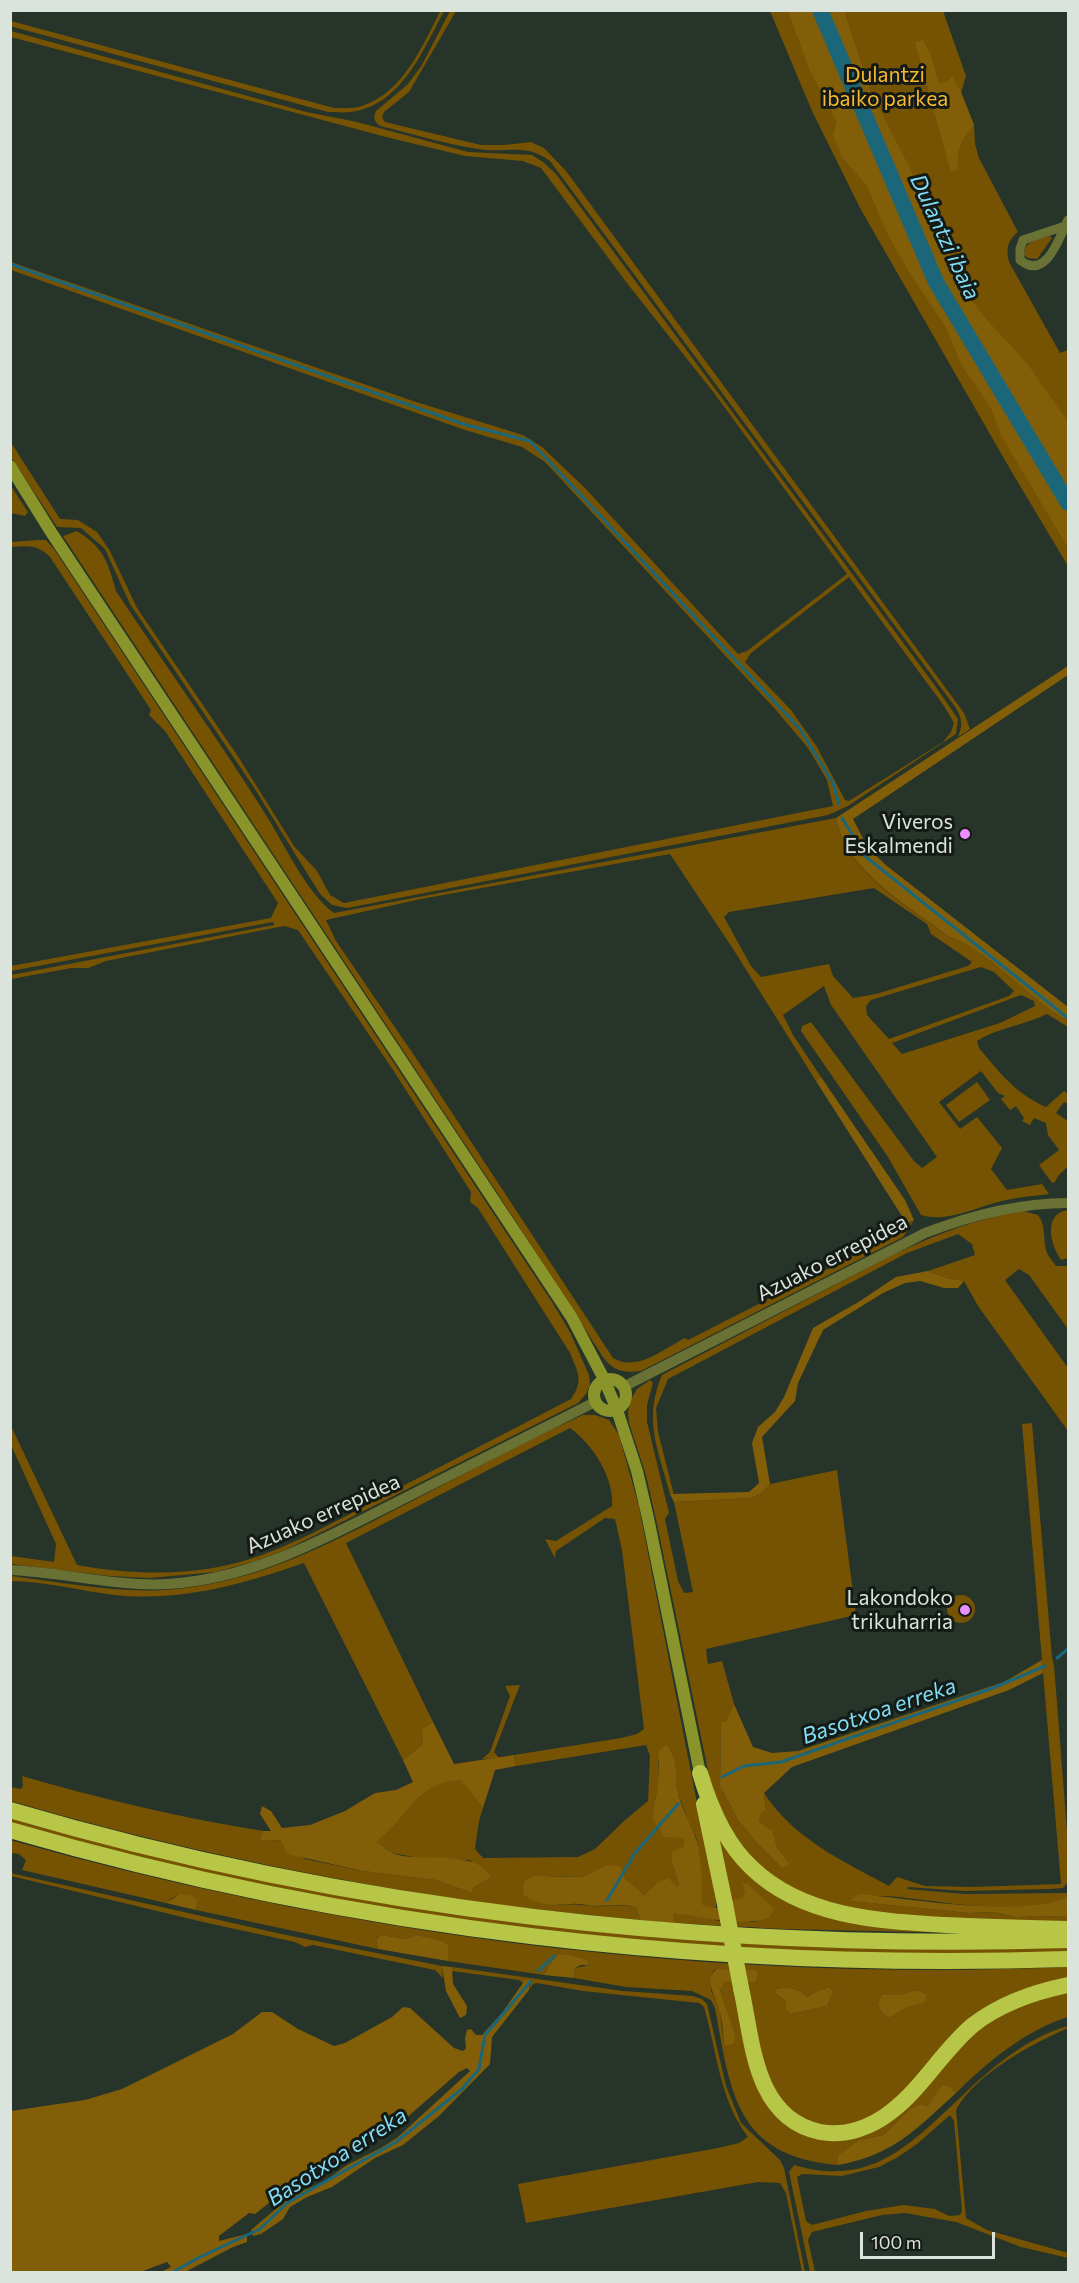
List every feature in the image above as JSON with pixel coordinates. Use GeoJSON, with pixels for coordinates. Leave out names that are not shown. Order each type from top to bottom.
{"type":"FeatureCollection","features":[{"type":"Feature","properties":{"kind":"highway"},"geometry":{"type":"LineString","coordinates":[[700,1773],[706,1816],[760,2075],[776,2108],[791,2120],[808,2129],[829,2133],[863,2128],[892,2111],[967,2032],[997,2010],[1018,1999],[1068,1985]]}},
{"type":"Feature","properties":{"kind":"highway"},"geometry":{"type":"LineString","coordinates":[[700,1773],[706,1794],[723,1829],[752,1868],[772,1883],[814,1905],[845,1915],[898,1922],[1068,1929]]}},
{"type":"Feature","properties":{"kind":"highway"},"geometry":{"type":"LineString","coordinates":[[10,1810],[110,1838],[268,1874],[472,1909],[556,1920],[652,1930],[837,1940],[999,1942],[1068,1940]]}},
{"type":"Feature","properties":{"kind":"highway"},"geometry":{"type":"LineString","coordinates":[[10,1830],[104,1856],[264,1893],[340,1908],[554,1939],[653,1949],[849,1960],[1068,1959]]}},
{"type":"Feature","properties":{"kind":"main road"},"geometry":{"type":"LineString","coordinates":[[10,466],[43,520],[565,1308],[604,1379],[632,1454],[648,1518],[700,1773]]}},
{"type":"Feature","properties":{"kind":"main road"},"geometry":{"type":"LineString","coordinates":[[10,478],[43,520]]}},
{"type":"Feature","properties":{"kind":"main road"},"geometry":{"type":"LineString","coordinates":[[604,1379],[619,1380],[625,1386],[627,1395],[624,1404],[617,1410],[604,1410],[595,1402],[594,1389],[604,1379]]}},
{"type":"Feature","properties":{"kind":"street"},"geometry":{"type":"LineString","coordinates":[[1067,223],[1047,261],[1038,266],[1026,266],[1020,260],[1023,240],[1067,223]]}},
{"type":"Feature","properties":{"kind":"street","name":"Azuako errepidea"},"geometry":{"type":"LineString","coordinates":[[625,1386],[925,1233],[957,1220],[1004,1209],[1027,1205],[1068,1203]]}},
{"type":"Feature","properties":{"kind":"street","name":"Azuako errepidea"},"geometry":{"type":"LineString","coordinates":[[10,1570],[108,1582],[157,1584],[196,1581],[251,1569],[325,1538],[595,1402]]}},
{"type":"Feature","properties":{"kind":"green space"},"geometry":{"type":"Polygon","coordinates":[[[441,10],[444,11],[409,74],[384,99],[369,107],[351,112],[328,112],[10,26],[11,21],[334,108],[356,108],[377,99],[400,79],[419,53],[441,10]]]}},
{"type":"Feature","properties":{"kind":"green space"},"geometry":{"type":"Polygon","coordinates":[[[450,11],[456,11],[409,92],[384,112],[382,117],[385,122],[481,145],[531,142],[544,148],[566,171],[964,713],[970,729],[958,737],[961,722],[956,708],[550,161],[541,155],[523,150],[489,150],[441,142],[380,126],[376,122],[374,117],[376,111],[408,84],[422,65],[450,11]]]}},
{"type":"Feature","properties":{"kind":"green space","name":"Dulantzi ibaiko parkea"},"geometry":{"type":"Polygon","coordinates":[[[770,11],[943,11],[966,76],[961,93],[974,125],[975,144],[979,158],[1018,232],[1008,246],[1009,262],[1060,353],[1068,350],[1068,566],[860,208],[812,111],[770,11]]]}},
{"type":"Feature","properties":{"kind":"green space"},"geometry":{"type":"Polygon","coordinates":[[[11,31],[306,112],[357,122],[468,152],[532,155],[543,162],[556,174],[933,683],[958,719],[956,734],[848,806],[828,815],[347,908],[332,905],[320,894],[253,786],[130,604],[105,549],[81,528],[57,527],[11,457],[10,441],[60,519],[78,520],[97,532],[110,551],[137,608],[239,758],[294,846],[317,871],[330,895],[344,903],[833,806],[827,780],[808,748],[775,709],[545,462],[522,447],[465,430],[11,270],[11,262],[413,401],[523,435],[542,447],[585,488],[738,654],[747,651],[847,574],[714,393],[630,287],[541,168],[523,161],[465,156],[390,138],[11,37],[11,31]],[[849,577],[751,653],[745,662],[791,710],[817,747],[845,800],[849,801],[943,742],[951,732],[954,723],[944,706],[849,577]]]}},
{"type":"Feature","properties":{"kind":"green space"},"geometry":{"type":"Polygon","coordinates":[[[1050,236],[1052,238],[1037,259],[1027,258],[1024,254],[1025,249],[1030,243],[1050,236]]]}},
{"type":"Feature","properties":{"kind":"green space"},"geometry":{"type":"Polygon","coordinates":[[[11,486],[28,512],[25,516],[11,513],[11,486]]]}},
{"type":"Feature","properties":{"kind":"green space"},"geometry":{"type":"Polygon","coordinates":[[[77,531],[93,543],[104,556],[116,591],[246,784],[305,880],[314,893],[334,913],[836,818],[842,837],[852,855],[880,886],[948,936],[965,944],[995,964],[1052,1011],[1068,1021],[1068,1027],[1047,1014],[977,1041],[979,1048],[1002,1074],[1035,1102],[1046,1107],[1064,1091],[1068,1094],[1068,1104],[1064,1102],[1056,1113],[1068,1121],[1068,1166],[1052,1183],[1039,1165],[1059,1150],[1048,1135],[1046,1123],[1034,1118],[1030,1125],[1022,1121],[1024,1118],[1016,1106],[1010,1110],[1001,1099],[1005,1096],[998,1093],[981,1071],[939,1102],[960,1129],[977,1117],[1002,1148],[991,1169],[1007,1190],[1042,1184],[1049,1194],[1008,1200],[952,1216],[921,1215],[888,1157],[801,1031],[802,1026],[811,1022],[914,1161],[922,1168],[937,1157],[831,1005],[824,986],[783,1015],[793,1035],[821,1077],[816,1081],[670,854],[421,899],[326,920],[336,941],[420,1064],[613,1358],[622,1362],[631,1362],[649,1358],[898,1233],[914,1220],[903,1237],[641,1371],[628,1372],[613,1367],[601,1354],[498,1194],[63,536],[77,531]],[[874,888],[729,912],[724,917],[751,966],[761,977],[829,964],[833,976],[853,998],[876,994],[968,966],[972,962],[931,934],[927,924],[874,888]],[[981,967],[871,1000],[866,1006],[867,1015],[889,1039],[1009,996],[1014,991],[994,972],[981,967]],[[1021,995],[892,1043],[902,1054],[1000,1023],[1035,1006],[1034,1001],[1021,995]]]}},
{"type":"Feature","properties":{"kind":"green space"},"geometry":{"type":"Polygon","coordinates":[[[46,540],[54,549],[552,1302],[570,1332],[589,1375],[590,1385],[578,1403],[285,1550],[215,1572],[150,1578],[109,1576],[11,1564],[11,1556],[54,1562],[56,1544],[11,1445],[11,1426],[77,1565],[123,1571],[194,1571],[262,1555],[328,1525],[571,1399],[579,1381],[570,1353],[478,1208],[470,1202],[471,1192],[395,1073],[298,930],[284,926],[106,961],[88,968],[72,968],[11,979],[11,975],[274,925],[273,922],[11,971],[11,966],[271,918],[278,903],[165,731],[149,715],[151,710],[50,557],[36,548],[11,547],[11,542],[46,540]]]}},
{"type":"Feature","properties":{"kind":"green space"},"geometry":{"type":"Polygon","coordinates":[[[977,1082],[990,1100],[959,1122],[946,1105],[977,1082]]]}},
{"type":"Feature","properties":{"kind":"green space"},"geometry":{"type":"Polygon","coordinates":[[[1068,1210],[1068,1258],[1061,1260],[1054,1246],[1051,1231],[1055,1217],[1068,1210]]]}},
{"type":"Feature","properties":{"kind":"green space"},"geometry":{"type":"Polygon","coordinates":[[[1023,1211],[1038,1215],[1048,1255],[1056,1266],[1067,1266],[1068,1269],[1068,1329],[1029,1275],[1019,1269],[1005,1280],[1068,1368],[1068,1431],[978,1306],[964,1281],[928,1271],[975,1255],[972,1244],[958,1234],[907,1253],[668,1379],[656,1408],[658,1432],[674,1495],[670,1494],[657,1448],[653,1421],[656,1391],[662,1375],[892,1255],[956,1228],[1023,1211]]]}},
{"type":"Feature","properties":{"kind":"green space"},"geometry":{"type":"Polygon","coordinates":[[[650,1380],[653,1383],[647,1405],[647,1422],[669,1513],[665,1519],[678,1581],[684,1593],[693,1592],[674,1502],[752,1498],[763,1492],[770,1484],[837,1470],[856,1615],[706,1649],[708,1664],[722,1661],[734,1704],[725,1722],[721,1722],[720,1786],[738,1820],[783,1869],[790,1864],[777,1847],[773,1831],[759,1821],[760,1813],[766,1810],[764,1793],[776,1809],[805,1836],[837,1858],[889,1886],[897,1877],[925,1886],[1061,1884],[1022,1424],[1032,1423],[1054,1665],[1068,1844],[1068,1882],[1063,1888],[1049,1889],[964,1891],[908,1887],[907,1889],[965,1894],[1068,1893],[1068,1895],[1052,1903],[1006,1908],[884,1896],[851,1901],[969,1913],[994,1912],[1015,1917],[1068,1916],[1068,1923],[868,1913],[819,1900],[795,1890],[764,1869],[745,1849],[730,1827],[712,1790],[646,1475],[629,1423],[630,1401],[637,1389],[650,1380]]]}},
{"type":"Feature","properties":{"kind":"green space"},"geometry":{"type":"Polygon","coordinates":[[[583,1415],[595,1415],[609,1420],[619,1435],[639,1507],[716,1908],[701,1906],[700,1859],[696,1837],[677,1790],[672,1751],[658,1761],[658,1784],[652,1817],[684,1838],[684,1846],[672,1864],[679,1884],[677,1887],[656,1884],[644,1895],[606,1865],[582,1877],[550,1876],[558,1905],[620,1905],[637,1908],[640,1920],[487,1903],[329,1877],[169,1843],[11,1801],[10,1787],[21,1789],[22,1776],[142,1807],[263,1831],[261,1841],[281,1840],[305,1859],[363,1871],[436,1880],[472,1893],[474,1887],[491,1878],[470,1860],[420,1858],[391,1853],[377,1842],[408,1808],[433,1786],[447,1780],[461,1779],[483,1808],[475,1849],[483,1858],[578,1857],[595,1849],[648,1801],[650,1756],[646,1745],[516,1766],[514,1755],[621,1738],[637,1734],[644,1729],[622,1550],[615,1519],[605,1518],[556,1551],[555,1558],[545,1539],[556,1541],[612,1506],[610,1484],[606,1473],[587,1443],[570,1428],[346,1543],[433,1722],[421,1731],[423,1744],[403,1760],[304,1563],[211,1590],[164,1596],[115,1595],[50,1584],[10,1581],[11,1576],[146,1591],[195,1587],[252,1574],[334,1541],[583,1415]]]}},
{"type":"Feature","properties":{"kind":"green space"},"geometry":{"type":"Polygon","coordinates":[[[961,1595],[971,1599],[975,1609],[971,1619],[961,1623],[951,1619],[947,1609],[951,1599],[961,1595]]]}},
{"type":"Feature","properties":{"kind":"green space"},"geometry":{"type":"Polygon","coordinates":[[[520,1685],[494,1752],[499,1758],[482,1759],[490,1752],[510,1696],[505,1686],[520,1685]]]}},
{"type":"Feature","properties":{"kind":"green space"},"geometry":{"type":"Polygon","coordinates":[[[10,1816],[466,1914],[1068,1946],[1068,1953],[886,1955],[663,1944],[403,1913],[195,1871],[11,1824],[10,1816]]]}},
{"type":"Feature","properties":{"kind":"green space"},"geometry":{"type":"Polygon","coordinates":[[[713,1821],[773,1889],[961,1933],[783,1929],[674,1923],[672,1912],[700,1915],[719,1921],[756,1922],[745,1892],[742,1899],[730,1901],[713,1821]]]}},
{"type":"Feature","properties":{"kind":"green space"},"geometry":{"type":"Polygon","coordinates":[[[10,1840],[140,1874],[270,1903],[402,1927],[534,1946],[668,1959],[801,1967],[934,1970],[1068,1967],[1068,1980],[1016,1995],[997,2004],[974,2021],[905,2096],[878,2117],[862,2124],[837,2129],[804,2124],[786,2112],[773,2096],[764,2075],[753,2029],[747,1984],[756,1982],[758,1975],[756,1971],[717,1969],[713,1971],[711,1990],[720,2011],[724,2045],[729,2046],[735,2043],[736,2036],[720,1992],[724,1981],[732,1980],[748,2057],[763,2099],[785,2124],[816,2137],[845,2138],[870,2131],[893,2117],[913,2099],[971,2036],[992,2019],[1010,2009],[1038,1998],[1068,1991],[1068,2017],[1037,2030],[1008,2048],[956,2093],[949,2086],[942,2084],[928,2106],[921,2104],[910,2109],[883,2135],[859,2140],[838,2155],[838,2165],[804,2159],[778,2149],[758,2134],[744,2115],[734,2093],[726,2067],[715,2008],[711,2000],[692,1991],[626,1987],[574,1978],[575,1968],[589,1965],[587,1959],[570,1955],[558,1955],[544,1975],[448,1961],[448,1945],[441,1940],[416,1935],[407,1939],[381,1935],[376,1940],[378,1949],[196,1910],[198,1900],[185,1895],[174,1897],[166,1903],[22,1870],[26,1860],[19,1854],[11,1853],[10,1840]],[[829,1987],[807,1997],[789,1988],[776,1989],[776,1994],[786,2001],[785,2009],[790,2014],[827,2006],[833,1992],[829,1987]],[[916,1990],[899,1995],[881,1995],[878,2005],[882,2013],[890,2018],[908,2007],[923,2003],[927,1994],[916,1990]]]}},
{"type":"Feature","properties":{"kind":"green space"},"geometry":{"type":"Polygon","coordinates":[[[10,1873],[286,1935],[442,1966],[443,1978],[435,1970],[313,1945],[305,1947],[295,1942],[11,1876],[10,1873]]]}},
{"type":"Feature","properties":{"kind":"green space"},"geometry":{"type":"Polygon","coordinates":[[[452,1967],[623,1991],[693,1996],[702,1999],[707,2004],[726,2086],[741,2123],[780,2160],[784,2168],[805,2272],[802,2272],[786,2193],[780,2183],[758,2182],[526,2223],[518,2184],[718,2148],[739,2143],[748,2137],[738,2122],[725,2091],[704,2007],[699,2003],[583,1991],[537,1983],[533,1984],[529,1990],[531,1983],[526,1980],[523,1983],[519,1980],[452,1971],[452,1967]]]}},
{"type":"Feature","properties":{"kind":"green space"},"geometry":{"type":"Polygon","coordinates":[[[1068,2026],[1022,2051],[990,2073],[976,2085],[956,2110],[966,2218],[987,2230],[1068,2253],[1068,2258],[1021,2247],[956,2222],[905,2213],[882,2215],[812,2232],[808,2240],[815,2272],[810,2272],[789,2172],[794,2165],[821,2171],[846,2171],[868,2166],[888,2157],[925,2130],[1011,2054],[1053,2031],[1068,2026]],[[950,2115],[917,2144],[879,2167],[842,2176],[802,2174],[797,2177],[806,2221],[812,2225],[866,2211],[903,2205],[935,2209],[949,2216],[960,2215],[962,2211],[954,2121],[950,2115]]]}},
{"type":"Feature","properties":{"kind":"shaded area"},"geometry":{"type":"Polygon","coordinates":[[[788,11],[844,11],[870,90],[950,247],[955,279],[986,319],[1026,362],[1068,422],[1068,548],[1002,437],[990,406],[962,366],[945,326],[909,272],[886,231],[867,186],[842,157],[833,135],[837,122],[810,71],[788,11]]]}},
{"type":"Feature","properties":{"kind":"shaded area"},"geometry":{"type":"Polygon","coordinates":[[[923,40],[930,53],[939,84],[948,81],[952,76],[974,125],[960,145],[958,170],[951,172],[915,42],[923,40]]]}},
{"type":"Feature","properties":{"kind":"shaded area"},"geometry":{"type":"Polygon","coordinates":[[[1068,666],[1068,675],[853,819],[868,848],[887,866],[1068,1007],[1068,1021],[1052,1011],[995,964],[965,944],[948,936],[881,886],[852,855],[842,837],[836,818],[1068,666]]]}},
{"type":"Feature","properties":{"kind":"shaded area"},"geometry":{"type":"Polygon","coordinates":[[[821,1077],[905,1200],[914,1220],[907,1224],[816,1081],[821,1077]]]}},
{"type":"Feature","properties":{"kind":"shaded area"},"geometry":{"type":"Polygon","coordinates":[[[928,1271],[964,1281],[958,1288],[944,1288],[920,1281],[905,1283],[883,1293],[823,1330],[798,1383],[795,1401],[762,1437],[770,1484],[763,1492],[752,1498],[674,1502],[670,1494],[749,1492],[759,1483],[752,1443],[758,1427],[775,1412],[784,1397],[813,1328],[896,1277],[928,1271]]]}},
{"type":"Feature","properties":{"kind":"shaded area"},"geometry":{"type":"Polygon","coordinates":[[[1042,1660],[1043,1673],[1009,1690],[792,1767],[764,1793],[766,1810],[761,1813],[759,1821],[773,1831],[777,1847],[790,1864],[783,1869],[738,1820],[720,1786],[721,1722],[725,1722],[734,1704],[753,1747],[772,1753],[798,1751],[1004,1682],[1042,1660]]]}},
{"type":"Feature","properties":{"kind":"shaded area"},"geometry":{"type":"Polygon","coordinates":[[[433,1722],[454,1764],[514,1755],[516,1766],[495,1770],[483,1808],[461,1780],[432,1787],[417,1799],[377,1842],[390,1852],[404,1856],[461,1859],[484,1868],[491,1878],[474,1887],[472,1893],[436,1880],[363,1871],[287,1854],[281,1840],[260,1841],[263,1831],[271,1831],[260,1814],[262,1806],[271,1811],[282,1828],[310,1825],[345,1811],[375,1793],[396,1790],[413,1782],[403,1760],[423,1744],[421,1730],[433,1722]]]}},
{"type":"Feature","properties":{"kind":"shaded area"},"geometry":{"type":"Polygon","coordinates":[[[666,1745],[674,1759],[678,1794],[682,1807],[698,1844],[702,1905],[716,1908],[731,1905],[730,1901],[742,1898],[745,1892],[742,1883],[748,1884],[774,1909],[769,1918],[733,1922],[673,1913],[674,1923],[640,1920],[637,1908],[632,1906],[546,1904],[534,1901],[523,1894],[524,1882],[534,1876],[582,1877],[606,1865],[620,1866],[625,1879],[644,1895],[656,1884],[668,1878],[677,1887],[679,1884],[672,1864],[672,1852],[684,1846],[684,1838],[664,1837],[652,1817],[658,1784],[659,1751],[666,1745]]]}},
{"type":"Feature","properties":{"kind":"shaded area"},"geometry":{"type":"Polygon","coordinates":[[[180,1894],[190,1895],[198,1900],[196,1910],[166,1903],[180,1894]]]}},
{"type":"Feature","properties":{"kind":"shaded area"},"geometry":{"type":"Polygon","coordinates":[[[859,1894],[936,1903],[999,1907],[1051,1902],[1068,1895],[1068,1916],[1015,1917],[994,1912],[969,1913],[850,1901],[859,1894]]]}},
{"type":"Feature","properties":{"kind":"shaded area"},"geometry":{"type":"Polygon","coordinates":[[[381,1935],[407,1939],[416,1935],[441,1940],[448,1945],[448,1961],[378,1949],[376,1940],[381,1935]]]}},
{"type":"Feature","properties":{"kind":"shaded area"},"geometry":{"type":"Polygon","coordinates":[[[558,1955],[587,1959],[589,1965],[575,1968],[574,1978],[544,1975],[558,1955]]]}},
{"type":"Feature","properties":{"kind":"shaded area"},"geometry":{"type":"Polygon","coordinates":[[[442,1966],[452,1967],[453,1984],[467,2006],[466,2015],[460,2018],[446,1991],[442,1966]]]}},
{"type":"Feature","properties":{"kind":"shaded area"},"geometry":{"type":"Polygon","coordinates":[[[717,1969],[756,1970],[758,1975],[756,1982],[747,1984],[725,1981],[720,1991],[736,2036],[735,2043],[729,2046],[724,2045],[721,2019],[711,1983],[713,1973],[717,1969]]]}},
{"type":"Feature","properties":{"kind":"shaded area"},"geometry":{"type":"Polygon","coordinates":[[[525,1980],[530,1980],[529,1990],[492,2037],[490,2064],[439,2116],[403,2145],[375,2158],[332,2187],[290,2207],[283,2219],[261,2234],[253,2236],[251,2230],[291,2196],[325,2181],[347,2165],[398,2137],[470,2071],[467,2068],[459,2072],[404,2120],[388,2126],[379,2135],[368,2136],[329,2164],[294,2183],[255,2214],[249,2213],[219,2236],[219,2241],[247,2234],[247,2242],[185,2272],[161,2272],[171,2267],[167,2262],[140,2272],[11,2272],[11,2111],[85,2100],[122,2089],[233,2034],[262,2012],[272,2012],[298,2029],[334,2046],[345,2043],[392,2017],[403,2007],[410,2008],[454,2048],[463,2051],[466,2048],[467,2030],[471,2029],[476,2035],[482,2035],[502,2013],[525,1980]]]}},
{"type":"Feature","properties":{"kind":"shaded area"},"geometry":{"type":"Polygon","coordinates":[[[829,1987],[833,1992],[827,2006],[790,2014],[785,2009],[786,2001],[776,1994],[776,1989],[789,1988],[807,1997],[829,1987]]]}},
{"type":"Feature","properties":{"kind":"shaded area"},"geometry":{"type":"Polygon","coordinates":[[[916,1990],[927,1994],[924,2003],[908,2007],[890,2018],[882,2013],[878,2005],[881,1995],[899,1995],[916,1990]]]}},
{"type":"Feature","properties":{"kind":"shaded area"},"geometry":{"type":"Polygon","coordinates":[[[942,2084],[949,2086],[956,2093],[916,2129],[874,2155],[838,2165],[838,2155],[859,2140],[883,2135],[910,2109],[921,2104],[928,2106],[942,2084]]]}},
{"type":"Feature","properties":{"kind":"waterway","name":"Dulantzi ibaia"},"geometry":{"type":"LineString","coordinates":[[820,10],[936,282],[1068,503]]}},
{"type":"Feature","properties":{"kind":"waterway"},"geometry":{"type":"LineString","coordinates":[[10,264],[463,424],[530,441],[800,729],[833,783],[839,804]]}},
{"type":"Feature","properties":{"kind":"waterway"},"geometry":{"type":"LineString","coordinates":[[842,818],[866,857],[1068,1018]]}},
{"type":"Feature","properties":{"kind":"waterway","name":"Basotxoa erreka"},"geometry":{"type":"LineString","coordinates":[[1057,1658],[1068,1649]]}},
{"type":"Feature","properties":{"kind":"waterway","name":"Basotxoa erreka"},"geometry":{"type":"LineString","coordinates":[[722,1777],[744,1766],[781,1762],[993,1688],[1045,1666]]}},
{"type":"Feature","properties":{"kind":"waterway","name":"Basotxoa erreka"},"geometry":{"type":"LineString","coordinates":[[607,1900],[635,1853],[678,1804]]}},
{"type":"Feature","properties":{"kind":"waterway","name":"Basotxoa erreka"},"geometry":{"type":"LineString","coordinates":[[538,1971],[554,1956]]}},
{"type":"Feature","properties":{"kind":"waterway","name":"Basotxoa erreka"},"geometry":{"type":"LineString","coordinates":[[173,2272],[260,2229],[287,2203],[396,2142],[462,2089],[479,2069],[485,2035],[531,1981]]}},
{"type":"Feature","properties":{"kind":"place","name":"Viveros Eskalmendi"},"geometry":{"type":"Point","coordinates":[965,834]}},
{"type":"Feature","properties":{"kind":"place","name":"Lakondoko trikuharria"},"geometry":{"type":"Point","coordinates":[965,1610]}}]}
